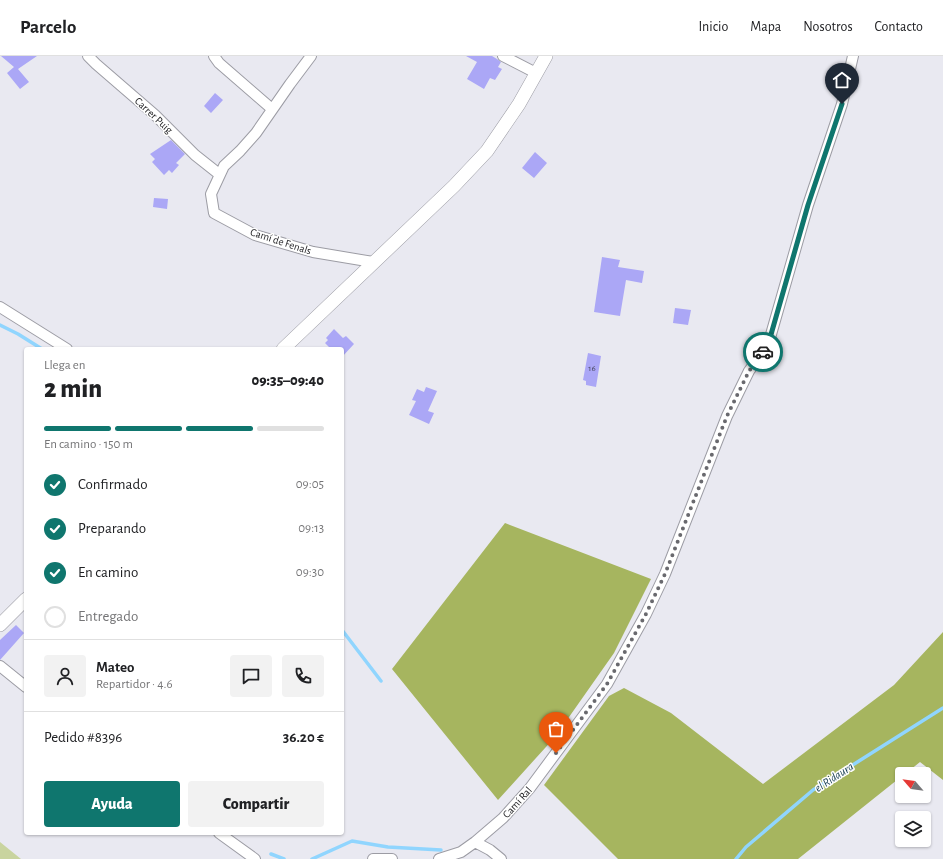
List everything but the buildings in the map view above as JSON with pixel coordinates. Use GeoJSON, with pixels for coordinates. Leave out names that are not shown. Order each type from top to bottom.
{"type":"FeatureCollection","features":[{"type":"Feature","properties":{"kind":"street","name":"Carrer Puig"},"geometry":{"type":"LineString","coordinates":[[88,56],[156,115],[195,155],[219,174]]}},
{"type":"Feature","properties":{"kind":"street"},"geometry":{"type":"LineString","coordinates":[[214,56],[219,63],[272,109]]}},
{"type":"Feature","properties":{"kind":"street","name":"Camí de Fenals"},"geometry":{"type":"LineString","coordinates":[[311,56],[256,132],[240,151],[224,166],[219,174],[212,194],[214,213],[255,235],[313,252],[373,262]]}},
{"type":"Feature","properties":{"kind":"street"},"geometry":{"type":"LineString","coordinates":[[503,56],[536,73]]}},
{"type":"Feature","properties":{"kind":"street"},"geometry":{"type":"LineString","coordinates":[[285,347],[454,186],[487,150],[519,104],[546,56]]}},
{"type":"Feature","properties":{"kind":"street","name":"Camí Ral"},"geometry":{"type":"LineString","coordinates":[[439,859],[461,852],[475,842],[503,818],[530,788],[607,684],[646,614],[665,574],[727,416],[749,371],[768,345],[808,205],[842,104],[853,56]]}},
{"type":"Feature","properties":{"kind":"street"},"geometry":{"type":"LineString","coordinates":[[0,307],[64,347]]}},
{"type":"Feature","properties":{"kind":"street"},"geometry":{"type":"LineString","coordinates":[[0,625],[24,602]]}},
{"type":"Feature","properties":{"kind":"street"},"geometry":{"type":"LineString","coordinates":[[0,666],[24,685]]}},
{"type":"Feature","properties":{"kind":"street"},"geometry":{"type":"LineString","coordinates":[[222,835],[255,859]]}},
{"type":"Feature","properties":{"kind":"street"},"geometry":{"type":"LineString","coordinates":[[475,842],[490,850],[501,859]]}},
{"type":"Feature","properties":{"kind":"street"},"geometry":{"type":"LineString","coordinates":[[373,859],[392,859]]}},
{"type":"Feature","properties":{"kind":"green space"},"geometry":{"type":"Polygon","coordinates":[[[505,523],[651,579],[614,653],[555,737],[498,800],[392,669],[505,523]]]}},
{"type":"Feature","properties":{"kind":"green space"},"geometry":{"type":"Polygon","coordinates":[[[943,632],[943,780],[931,771],[931,767],[926,767],[920,762],[914,767],[895,767],[895,782],[798,859],[618,859],[544,785],[609,696],[624,688],[671,713],[763,784],[894,685],[943,632]]]}},
{"type":"Feature","properties":{"kind":"green space"},"geometry":{"type":"Polygon","coordinates":[[[0,842],[21,859],[0,859],[0,842]]]}},
{"type":"Feature","properties":{"kind":"waterway"},"geometry":{"type":"LineString","coordinates":[[0,325],[39,347]]}},
{"type":"Feature","properties":{"kind":"waterway"},"geometry":{"type":"LineString","coordinates":[[344,633],[381,681]]}},
{"type":"Feature","properties":{"kind":"waterway","name":"el Ridaura"},"geometry":{"type":"LineString","coordinates":[[736,859],[746,847],[813,790],[943,708]]}},
{"type":"Feature","properties":{"kind":"waterway"},"geometry":{"type":"LineString","coordinates":[[312,859],[352,841],[388,847],[441,850]]}},
{"type":"Feature","properties":{"kind":"waterway"},"geometry":{"type":"LineString","coordinates":[[271,854],[284,859]]}},
{"type":"Feature","properties":{"kind":"way so far"},"geometry":{"type":"LineString","coordinates":[[556,753],[607,684],[646,614],[665,574],[727,416],[749,371],[763,352]]}},
{"type":"Feature","properties":{"kind":"route"},"geometry":{"type":"LineString","coordinates":[[763,352],[768,345],[808,205],[842,104]]}}]}
